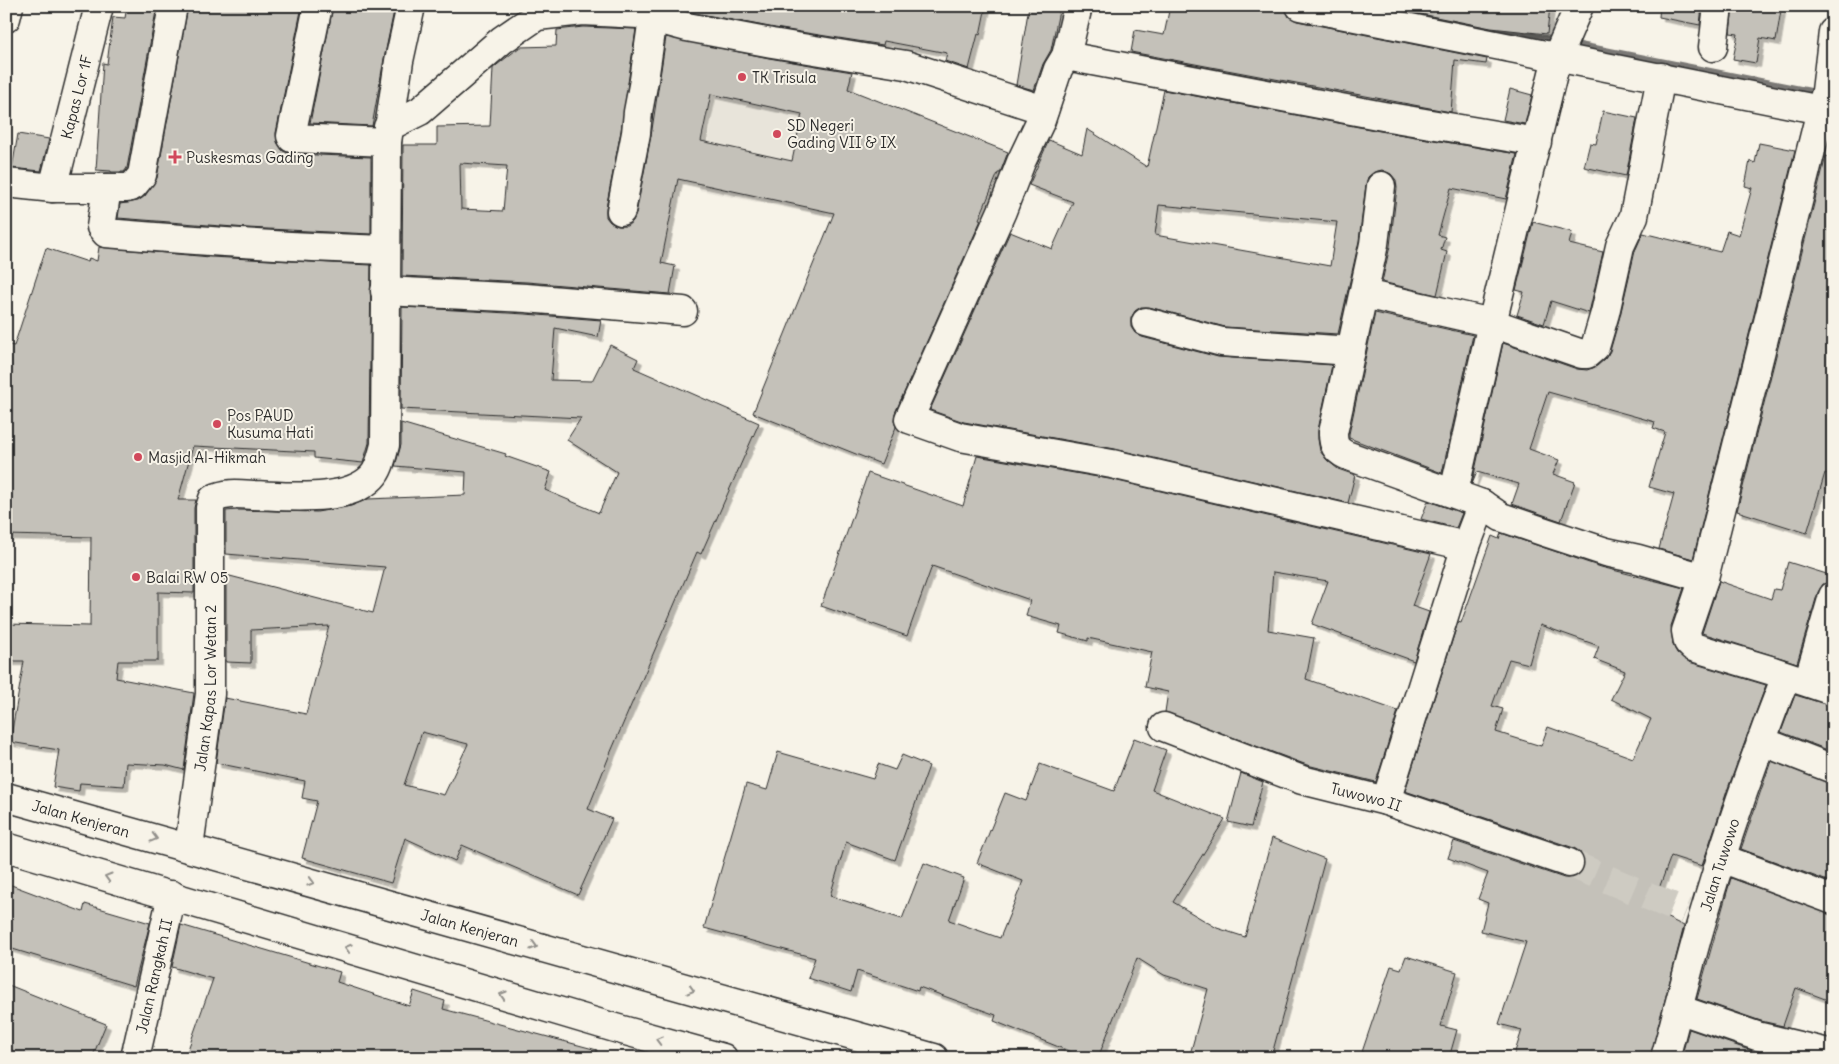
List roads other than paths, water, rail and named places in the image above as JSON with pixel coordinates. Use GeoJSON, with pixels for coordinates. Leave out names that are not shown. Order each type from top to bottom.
{"type":"FeatureCollection","features":[{"type":"Feature","properties":{"kind":"main road"},"geometry":{"type":"LineString","coordinates":[[6,18],[10,6]]}},
{"type":"Feature","properties":{"kind":"main road","name":"Kapas Lor 1F"},"geometry":{"type":"LineString","coordinates":[[53,188],[99,6]]}},
{"type":"Feature","properties":{"kind":"main road"},"geometry":{"type":"LineString","coordinates":[[6,183],[53,188],[127,188],[133,186],[142,175],[173,6]]}},
{"type":"Feature","properties":{"kind":"main road"},"geometry":{"type":"LineString","coordinates":[[318,6],[292,138],[388,135],[420,111],[502,40],[537,16],[583,11],[639,14],[687,27],[906,65],[1044,110]]}},
{"type":"Feature","properties":{"kind":"main road"},"geometry":{"type":"LineString","coordinates":[[411,6],[399,61],[388,135],[385,291],[526,298],[683,311]]}},
{"type":"Feature","properties":{"kind":"main road"},"geometry":{"type":"LineString","coordinates":[[1078,6],[1066,56],[1058,69],[1044,110],[1002,211],[909,419],[960,437],[1112,464],[1466,546]]}},
{"type":"Feature","properties":{"kind":"main road"},"geometry":{"type":"LineString","coordinates":[[1300,6],[1558,55],[1661,77],[1826,93]]}},
{"type":"Feature","properties":{"kind":"main road"},"geometry":{"type":"LineString","coordinates":[[1713,47],[1718,6]]}},
{"type":"Feature","properties":{"kind":"main road"},"geometry":{"type":"LineString","coordinates":[[1454,492],[1492,323],[1558,55],[1575,16]]}},
{"type":"Feature","properties":{"kind":"main road"},"geometry":{"type":"LineString","coordinates":[[621,211],[636,133],[653,18]]}},
{"type":"Feature","properties":{"kind":"main road"},"geometry":{"type":"LineString","coordinates":[[1810,679],[1694,647],[1688,642],[1686,631],[1704,578],[1826,93],[1833,32]]}},
{"type":"Feature","properties":{"kind":"main road"},"geometry":{"type":"LineString","coordinates":[[1066,56],[1383,116],[1536,142]]}},
{"type":"Feature","properties":{"kind":"main road"},"geometry":{"type":"LineString","coordinates":[[1364,294],[1492,323],[1582,354],[1587,354],[1593,349],[1605,313],[1620,246],[1634,216],[1661,77]]}},
{"type":"Feature","properties":{"kind":"main road"},"geometry":{"type":"LineString","coordinates":[[1381,186],[1374,244],[1333,434],[1335,447],[1346,455],[1454,492],[1482,504],[1502,517],[1606,552],[1704,578]]}},
{"type":"Feature","properties":{"kind":"main road"},"geometry":{"type":"LineString","coordinates":[[107,188],[101,227],[106,233],[386,250]]}},
{"type":"Feature","properties":{"kind":"main road","name":"Jalan Kapas Lor Wetan 2"},"geometry":{"type":"LineString","coordinates":[[189,847],[210,694],[210,508],[213,499],[226,494],[280,496],[324,495],[347,492],[362,486],[374,476],[385,445],[385,291]]}},
{"type":"Feature","properties":{"kind":"main road"},"geometry":{"type":"LineString","coordinates":[[1146,322],[1222,342],[1351,351]]}},
{"type":"Feature","properties":{"kind":"main road"},"geometry":{"type":"LineString","coordinates":[[1386,801],[1466,546],[1482,504]]}},
{"type":"Feature","properties":{"kind":"main road","name":"Jalan Tuwowo"},"geometry":{"type":"LineString","coordinates":[[1665,1058],[1678,1009],[1694,916],[1721,858],[1761,741],[1810,679],[1833,596]]}},
{"type":"Feature","properties":{"kind":"main road","name":"Tuwowo II"},"geometry":{"type":"LineString","coordinates":[[1164,727],[1302,780],[1386,801],[1569,863]]}},
{"type":"Feature","properties":{"kind":"main road"},"geometry":{"type":"LineString","coordinates":[[1761,741],[1833,769]]}},
{"type":"Feature","properties":{"kind":"main road","name":"Jalan Kenjeran"},"geometry":{"type":"LineString","coordinates":[[6,797],[934,1058]]}},
{"type":"Feature","properties":{"kind":"main road"},"geometry":{"type":"LineString","coordinates":[[6,847],[723,1058]]}},
{"type":"Feature","properties":{"kind":"main road"},"geometry":{"type":"LineString","coordinates":[[1721,858],[1833,900]]}},
{"type":"Feature","properties":{"kind":"main road","name":"Jalan Rangkah II"},"geometry":{"type":"LineString","coordinates":[[135,1058],[172,895]]}},
{"type":"Feature","properties":{"kind":"main road"},"geometry":{"type":"LineString","coordinates":[[1678,1009],[1756,1036],[1833,1054]]}},
{"type":"Feature","properties":{"kind":"waterway"},"geometry":{"type":"LineString","coordinates":[[1377,6],[1823,95]]}},
{"type":"Feature","properties":{"kind":"tunnel"},"geometry":{"type":"LineString","coordinates":[[1569,863],[1686,912]]}},
{"type":"Feature","properties":{"kind":"place","name":"TK Trisula"},"geometry":{"type":"Point","coordinates":[742,77]}},
{"type":"Feature","properties":{"kind":"place","name":"SD Negeri Gading VII & IX"},"geometry":{"type":"Point","coordinates":[777,134]}},
{"type":"Feature","properties":{"kind":"place","name":"Puskesmas Gading"},"geometry":{"type":"Point","coordinates":[175,157]}},
{"type":"Feature","properties":{"kind":"place","name":"Pos PAUD Kusuma Hati"},"geometry":{"type":"Point","coordinates":[217,424]}},
{"type":"Feature","properties":{"kind":"place","name":"Masjid Al-Hikmah"},"geometry":{"type":"Point","coordinates":[138,457]}},
{"type":"Feature","properties":{"kind":"place","name":"Balai RW 05"},"geometry":{"type":"Point","coordinates":[136,577]}}]}
